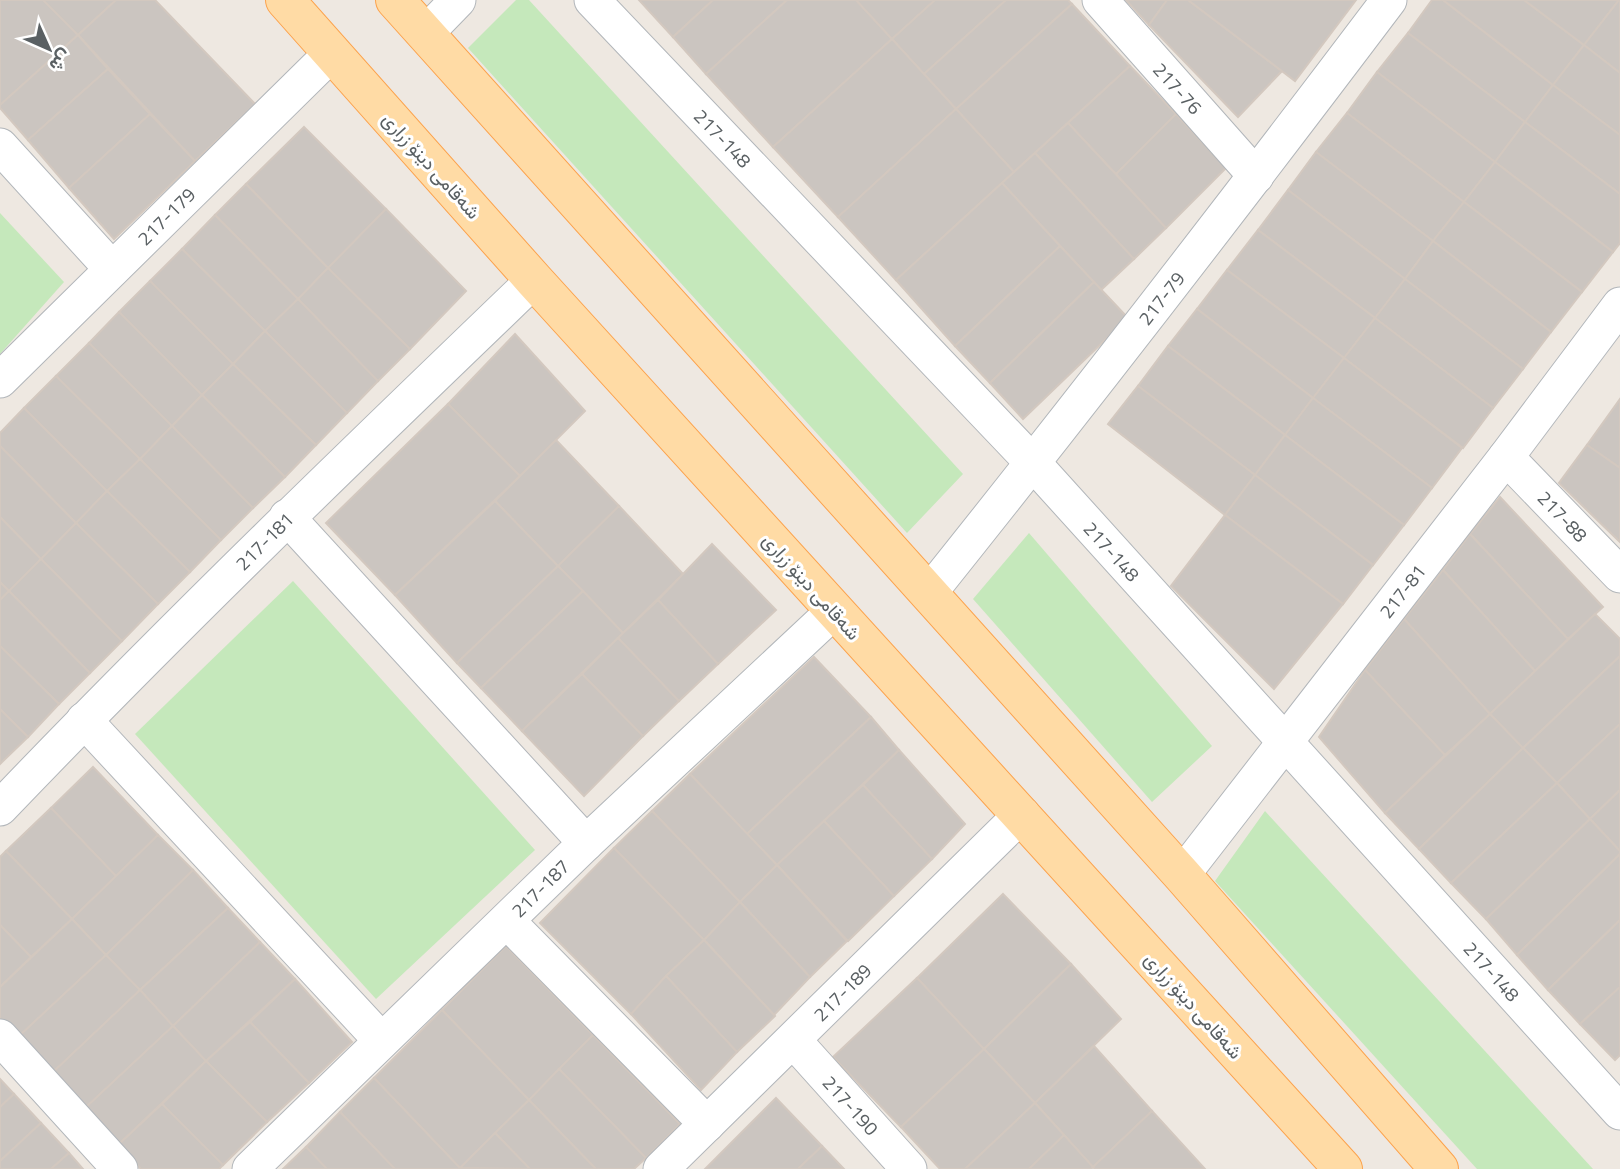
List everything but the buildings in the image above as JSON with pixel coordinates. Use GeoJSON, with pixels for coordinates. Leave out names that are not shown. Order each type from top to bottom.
{"type":"FeatureCollection","features":[{"type":"Feature","properties":{"kind":"main road","name":"شەقامی دینۆ زراری"},"geometry":{"type":"LineString","coordinates":[[285,0],[534,280],[1343,1169]]}},
{"type":"Feature","properties":{"kind":"main road"},"geometry":{"type":"LineString","coordinates":[[395,0],[1182,875],[1439,1169]]}},
{"type":"Feature","properties":{"kind":"street"},"geometry":{"type":"LineString","coordinates":[[425,34],[458,0]]}},
{"type":"Feature","properties":{"kind":"street","name":"217-148"},"geometry":{"type":"LineString","coordinates":[[592,0],[1033,463],[1620,1112]]}},
{"type":"Feature","properties":{"kind":"street","name":"217-76"},"geometry":{"type":"LineString","coordinates":[[1100,0],[1256,176]]}},
{"type":"Feature","properties":{"kind":"street","name":"217-79"},"geometry":{"type":"LineString","coordinates":[[929,593],[1256,176],[1389,0]]}},
{"type":"Feature","properties":{"kind":"street","name":"217-179"},"geometry":{"type":"LineString","coordinates":[[0,380],[332,53]]}},
{"type":"Feature","properties":{"kind":"street"},"geometry":{"type":"LineString","coordinates":[[0,146],[112,269]]}},
{"type":"Feature","properties":{"kind":"street","name":"217-181"},"geometry":{"type":"LineString","coordinates":[[0,808],[84,720],[288,517],[534,280]]}},
{"type":"Feature","properties":{"kind":"street","name":"217-81"},"geometry":{"type":"LineString","coordinates":[[1182,875],[1506,457],[1620,305]]}},
{"type":"Feature","properties":{"kind":"street","name":"217-88"},"geometry":{"type":"LineString","coordinates":[[1506,457],[1620,575]]}},
{"type":"Feature","properties":{"kind":"street"},"geometry":{"type":"LineString","coordinates":[[288,517],[586,842]]}},
{"type":"Feature","properties":{"kind":"street","name":"217-187"},"geometry":{"type":"LineString","coordinates":[[250,1169],[586,842],[834,611]]}},
{"type":"Feature","properties":{"kind":"street"},"geometry":{"type":"LineString","coordinates":[[84,720],[381,1040]]}},
{"type":"Feature","properties":{"kind":"street","name":"217-189"},"geometry":{"type":"LineString","coordinates":[[661,1169],[1022,814]]}},
{"type":"Feature","properties":{"kind":"street"},"geometry":{"type":"LineString","coordinates":[[506,921],[707,1124]]}},
{"type":"Feature","properties":{"kind":"street"},"geometry":{"type":"LineString","coordinates":[[0,1037],[120,1169]]}},
{"type":"Feature","properties":{"kind":"street","name":"217-190"},"geometry":{"type":"LineString","coordinates":[[794,1041],[909,1169]]}},
{"type":"Feature","properties":{"kind":"green space"},"geometry":{"type":"Polygon","coordinates":[[[516,0],[529,0],[963,474],[907,533],[468,48],[516,0]]]}},
{"type":"Feature","properties":{"kind":"green space"},"geometry":{"type":"Polygon","coordinates":[[[0,213],[64,282],[0,354],[0,213]]]}},
{"type":"Feature","properties":{"kind":"green space"},"geometry":{"type":"Polygon","coordinates":[[[1029,533],[1212,746],[1152,802],[973,599],[1029,533]]]}},
{"type":"Feature","properties":{"kind":"green space"},"geometry":{"type":"Polygon","coordinates":[[[293,581],[535,850],[376,999],[135,734],[293,581]]]}},
{"type":"Feature","properties":{"kind":"green space"},"geometry":{"type":"Polygon","coordinates":[[[1265,811],[1593,1169],[1477,1169],[1215,881],[1265,811]]]}}]}
